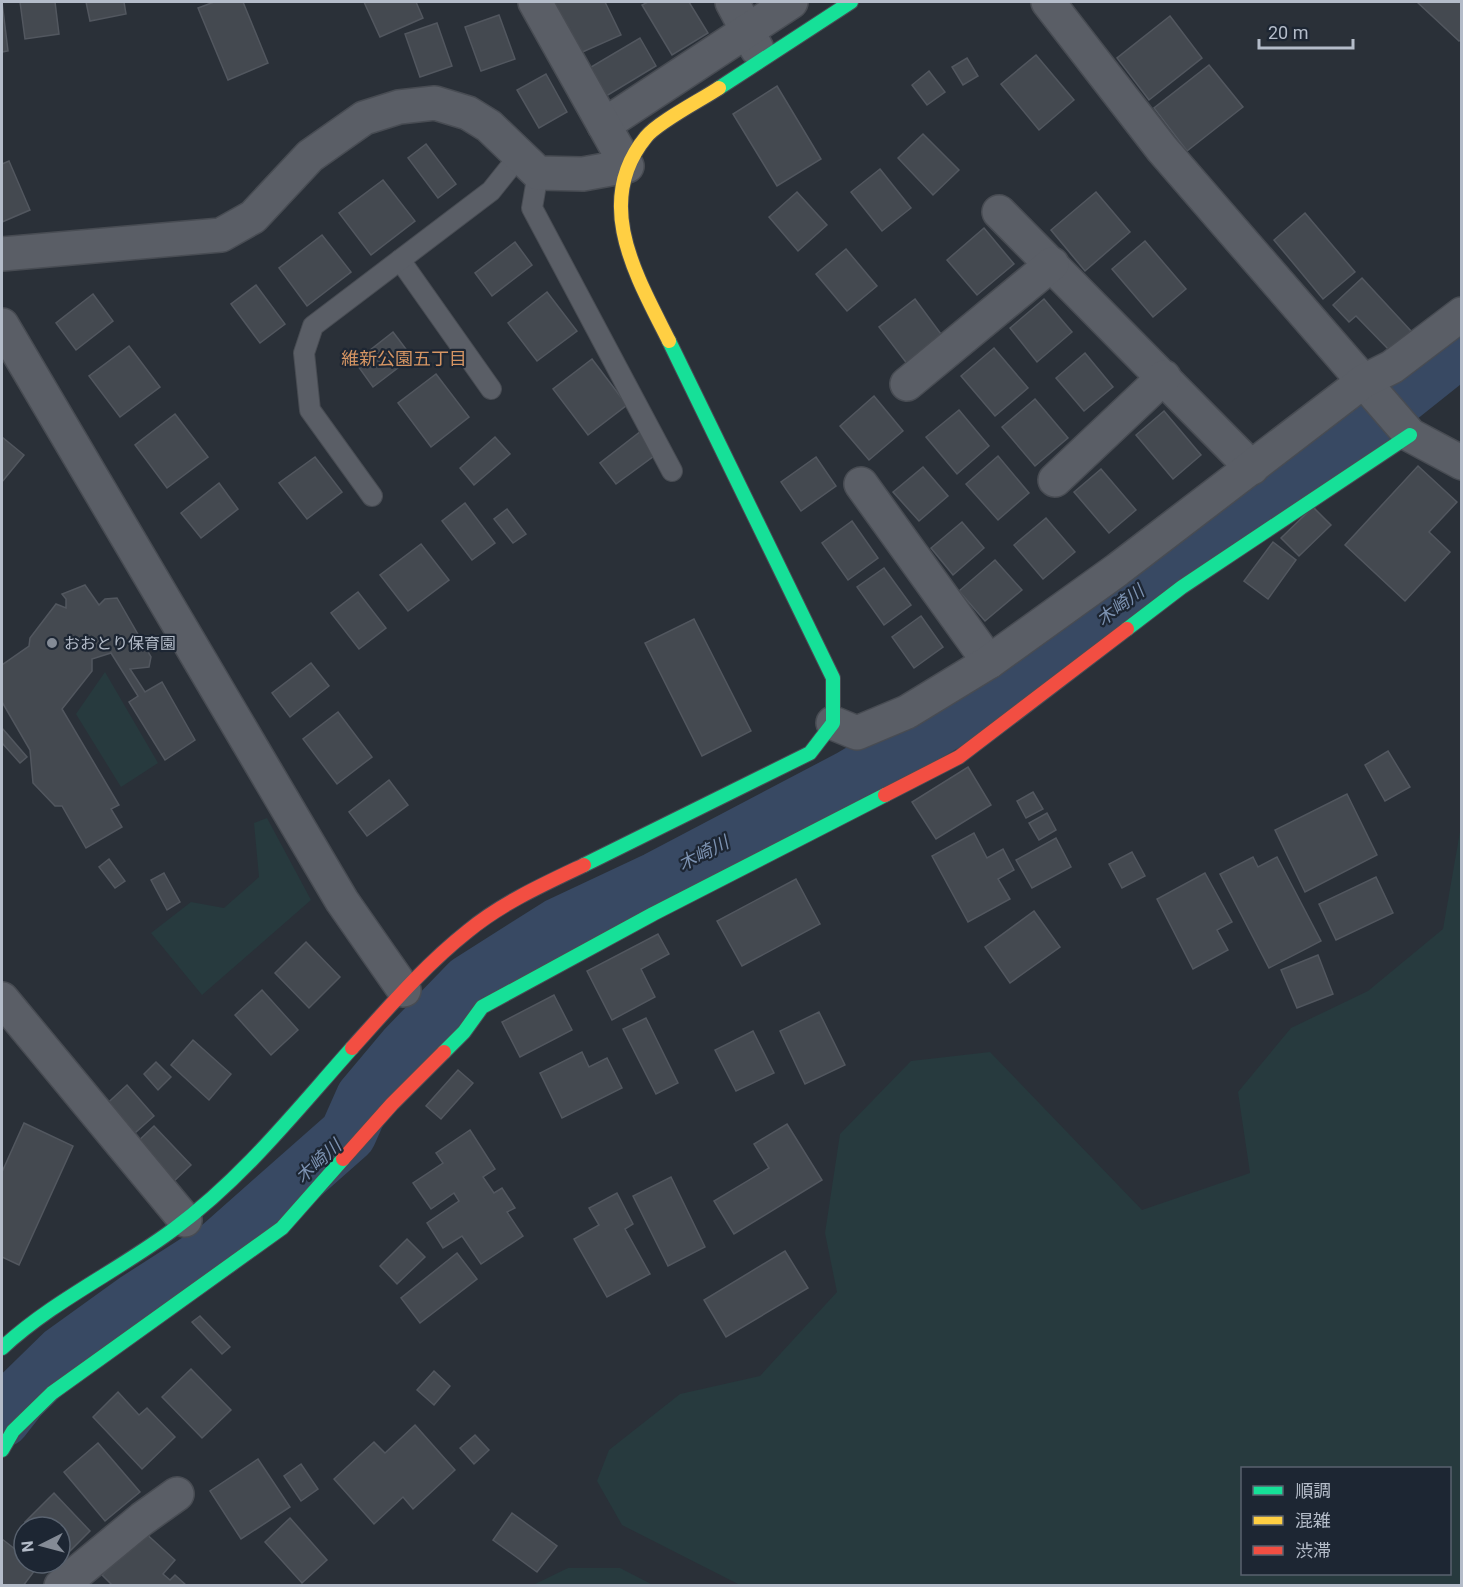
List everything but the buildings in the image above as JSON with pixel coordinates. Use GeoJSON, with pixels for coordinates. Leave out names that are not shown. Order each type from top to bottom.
{"type":"FeatureCollection","features":[{"type":"Feature","properties":{"kind":"street"},"geometry":{"type":"LineString","coordinates":[[535,2],[627,166]]}},
{"type":"Feature","properties":{"kind":"street"},"geometry":{"type":"LineString","coordinates":[[732,2],[755,45]]}},
{"type":"Feature","properties":{"kind":"street"},"geometry":{"type":"LineString","coordinates":[[2,1348],[30,1322],[185,1220],[236,1179],[404,990],[469,930],[523,895],[810,753],[833,723],[833,678],[721,443],[635,274],[623,235],[620,192],[627,166],[647,135],[755,45],[791,2]]}},
{"type":"Feature","properties":{"kind":"street"},"geometry":{"type":"LineString","coordinates":[[604,125],[755,45],[851,2]]}},
{"type":"Feature","properties":{"kind":"street"},"geometry":{"type":"LineString","coordinates":[[1048,2],[1162,149],[1410,435],[1461,463]]}},
{"type":"Feature","properties":{"kind":"street"},"geometry":{"type":"LineString","coordinates":[[2,254],[221,235],[253,217],[319,149],[364,118],[399,107],[435,103],[468,112],[489,126],[529,164],[583,174],[627,166]]}},
{"type":"Feature","properties":{"kind":"street"},"geometry":{"type":"LineString","coordinates":[[999,212],[1252,468]]}},
{"type":"Feature","properties":{"kind":"street"},"geometry":{"type":"LineString","coordinates":[[908,384],[1052,264]]}},
{"type":"Feature","properties":{"kind":"street"},"geometry":{"type":"LineString","coordinates":[[833,723],[857,733],[907,712],[989,662],[1117,570],[1364,381],[1392,368],[1461,314]]}},
{"type":"Feature","properties":{"kind":"street"},"geometry":{"type":"LineString","coordinates":[[2,325],[342,901],[404,990]]}},
{"type":"Feature","properties":{"kind":"street"},"geometry":{"type":"LineString","coordinates":[[1055,480],[1164,377]]}},
{"type":"Feature","properties":{"kind":"street"},"geometry":{"type":"LineString","coordinates":[[2,1450],[13,1431],[52,1393],[282,1228],[392,1104],[464,1032],[482,1007],[653,914],[959,757],[1182,587],[1410,435]]}},
{"type":"Feature","properties":{"kind":"street"},"geometry":{"type":"LineString","coordinates":[[861,484],[989,662]]}},
{"type":"Feature","properties":{"kind":"street"},"geometry":{"type":"LineString","coordinates":[[2,999],[185,1220]]}},
{"type":"Feature","properties":{"kind":"street"},"geometry":{"type":"LineString","coordinates":[[61,1586],[142,1519],[177,1494]]}},
{"type":"Feature","properties":{"kind":"lane"},"geometry":{"type":"LineString","coordinates":[[372,496],[310,410],[304,353],[313,326],[529,164]]}},
{"type":"Feature","properties":{"kind":"lane"},"geometry":{"type":"LineString","coordinates":[[529,164],[532,208],[672,471]]}},
{"type":"Feature","properties":{"kind":"lane"},"geometry":{"type":"LineString","coordinates":[[400,260],[491,389]]}},
{"type":"Feature","properties":{"kind":"green space"},"geometry":{"type":"Polygon","coordinates":[[[105,672],[158,763],[121,787],[76,714],[105,672]]]}},
{"type":"Feature","properties":{"kind":"green space"},"geometry":{"type":"Polygon","coordinates":[[[267,818],[311,900],[202,995],[151,933],[191,902],[224,908],[259,877],[254,823],[267,818]]]}},
{"type":"Feature","properties":{"kind":"green space"},"geometry":{"type":"Polygon","coordinates":[[[1461,826],[1461,1585],[740,1585],[622,1525],[597,1481],[609,1450],[680,1394],[760,1376],[837,1292],[825,1233],[840,1134],[911,1061],[990,1052],[1142,1210],[1250,1173],[1238,1092],[1291,1028],[1368,991],[1443,929],[1461,826]]]}},
{"type":"Feature","properties":{"kind":"green space"},"geometry":{"type":"Polygon","coordinates":[[[568,1568],[620,1568],[653,1585],[533,1585],[568,1568]]]}},
{"type":"Feature","properties":{"kind":"waterway","name":"木崎川"},"geometry":{"type":"LineString","coordinates":[[2,1419],[20,1396],[63,1354],[138,1300],[219,1248],[348,1134],[364,1098],[406,1048],[469,983],[559,926],[657,880],[849,779],[1021,678],[1374,417],[1462,347]]}},
{"type":"Feature","properties":{"kind":"traffic: fast"},"geometry":{"type":"LineString","coordinates":[[719,88],[851,2]]}},
{"type":"Feature","properties":{"kind":"traffic: fast"},"geometry":{"type":"LineString","coordinates":[[584,865],[810,753],[833,723],[833,678],[669,341]]}},
{"type":"Feature","properties":{"kind":"traffic: fast"},"geometry":{"type":"LineString","coordinates":[[1127,629],[1182,587],[1410,435]]}},
{"type":"Feature","properties":{"kind":"traffic: fast"},"geometry":{"type":"LineString","coordinates":[[444,1052],[464,1032],[482,1007],[653,914],[885,795]]}},
{"type":"Feature","properties":{"kind":"traffic: fast"},"geometry":{"type":"LineString","coordinates":[[2,1348],[43,1315],[153,1244],[199,1209],[268,1143],[352,1048]]}},
{"type":"Feature","properties":{"kind":"traffic: fast"},"geometry":{"type":"LineString","coordinates":[[2,1450],[13,1431],[52,1393],[282,1228],[343,1159]]}},
{"type":"Feature","properties":{"kind":"traffic: slow"},"geometry":{"type":"LineString","coordinates":[[669,341],[633,266],[625,240],[621,214],[622,188],[630,162],[646,137],[670,118],[719,88]]}},
{"type":"Feature","properties":{"kind":"traffic: jam"},"geometry":{"type":"LineString","coordinates":[[885,795],[959,757],[1127,629]]}},
{"type":"Feature","properties":{"kind":"traffic: jam"},"geometry":{"type":"LineString","coordinates":[[352,1048],[422,972],[468,931],[509,903],[584,865]]}},
{"type":"Feature","properties":{"kind":"traffic: jam"},"geometry":{"type":"LineString","coordinates":[[343,1159],[392,1104],[444,1052]]}},
{"type":"Feature","properties":{"kind":"place","name":"おおとり保育園"},"geometry":{"type":"Point","coordinates":[52,643]}},
{"type":"Feature","properties":{"kind":"district","name":"維新公園五丁目"},"geometry":{"type":"Point","coordinates":[404,358]}}]}
